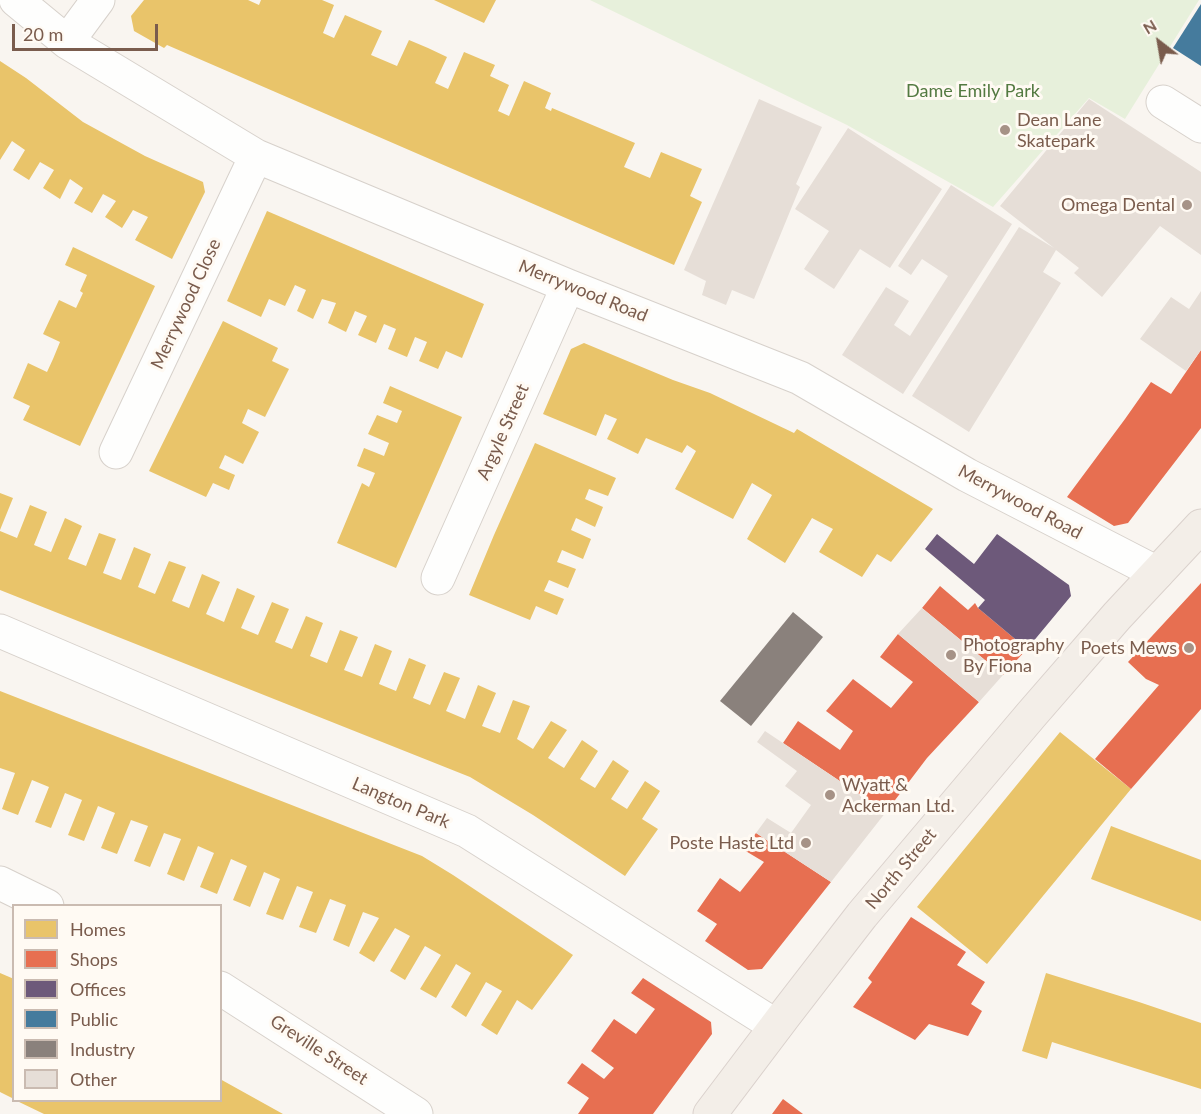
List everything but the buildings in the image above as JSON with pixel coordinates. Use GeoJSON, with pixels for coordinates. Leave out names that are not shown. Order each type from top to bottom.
{"type":"FeatureCollection","features":[{"type":"Feature","properties":{"kind":"main road","name":"North Street"},"geometry":{"type":"LineString","coordinates":[[710,1114],[869,906],[1117,616],[1201,526]]}},
{"type":"Feature","properties":{"kind":"street","name":"Merrywood Road"},"geometry":{"type":"LineString","coordinates":[[16,0],[67,42],[256,156],[568,286],[800,378],[968,475],[1156,573]]}},
{"type":"Feature","properties":{"kind":"street"},"geometry":{"type":"LineString","coordinates":[[67,42],[98,0]]}},
{"type":"Feature","properties":{"kind":"street"},"geometry":{"type":"LineString","coordinates":[[1163,102],[1201,126]]}},
{"type":"Feature","properties":{"kind":"street","name":"Merrywood Close"},"geometry":{"type":"LineString","coordinates":[[116,452],[256,156]]}},
{"type":"Feature","properties":{"kind":"street","name":"Argyle Street"},"geometry":{"type":"LineString","coordinates":[[438,578],[568,286]]}},
{"type":"Feature","properties":{"kind":"street","name":"Langton Park"},"geometry":{"type":"LineString","coordinates":[[0,631],[467,831],[776,1026]]}},
{"type":"Feature","properties":{"kind":"street"},"geometry":{"type":"LineString","coordinates":[[0,883],[43,904]]}},
{"type":"Feature","properties":{"kind":"street","name":"Greville Street"},"geometry":{"type":"LineString","coordinates":[[222,989],[416,1114]]}},
{"type":"Feature","properties":{"kind":"green space","name":"Dame Emily Park"},"geometry":{"type":"Polygon","coordinates":[[[590,0],[1199,0],[1125,119],[1089,98],[993,207],[847,125],[590,0]]]}},
{"type":"Feature","properties":{"kind":"place","name":"Dean Lane Skatepark"},"geometry":{"type":"Point","coordinates":[1005,130]}},
{"type":"Feature","properties":{"kind":"place","name":"Omega Dental"},"geometry":{"type":"Point","coordinates":[1187,205]}},
{"type":"Feature","properties":{"kind":"place","name":"Poets Mews"},"geometry":{"type":"Point","coordinates":[1189,648]}},
{"type":"Feature","properties":{"kind":"place","name":"Photography By Fiona"},"geometry":{"type":"Point","coordinates":[951,655]}},
{"type":"Feature","properties":{"kind":"place","name":"Wyatt & Ackerman Ltd."},"geometry":{"type":"Point","coordinates":[830,795]}},
{"type":"Feature","properties":{"kind":"place","name":"Poste Haste Ltd"},"geometry":{"type":"Point","coordinates":[806,843]}}]}
